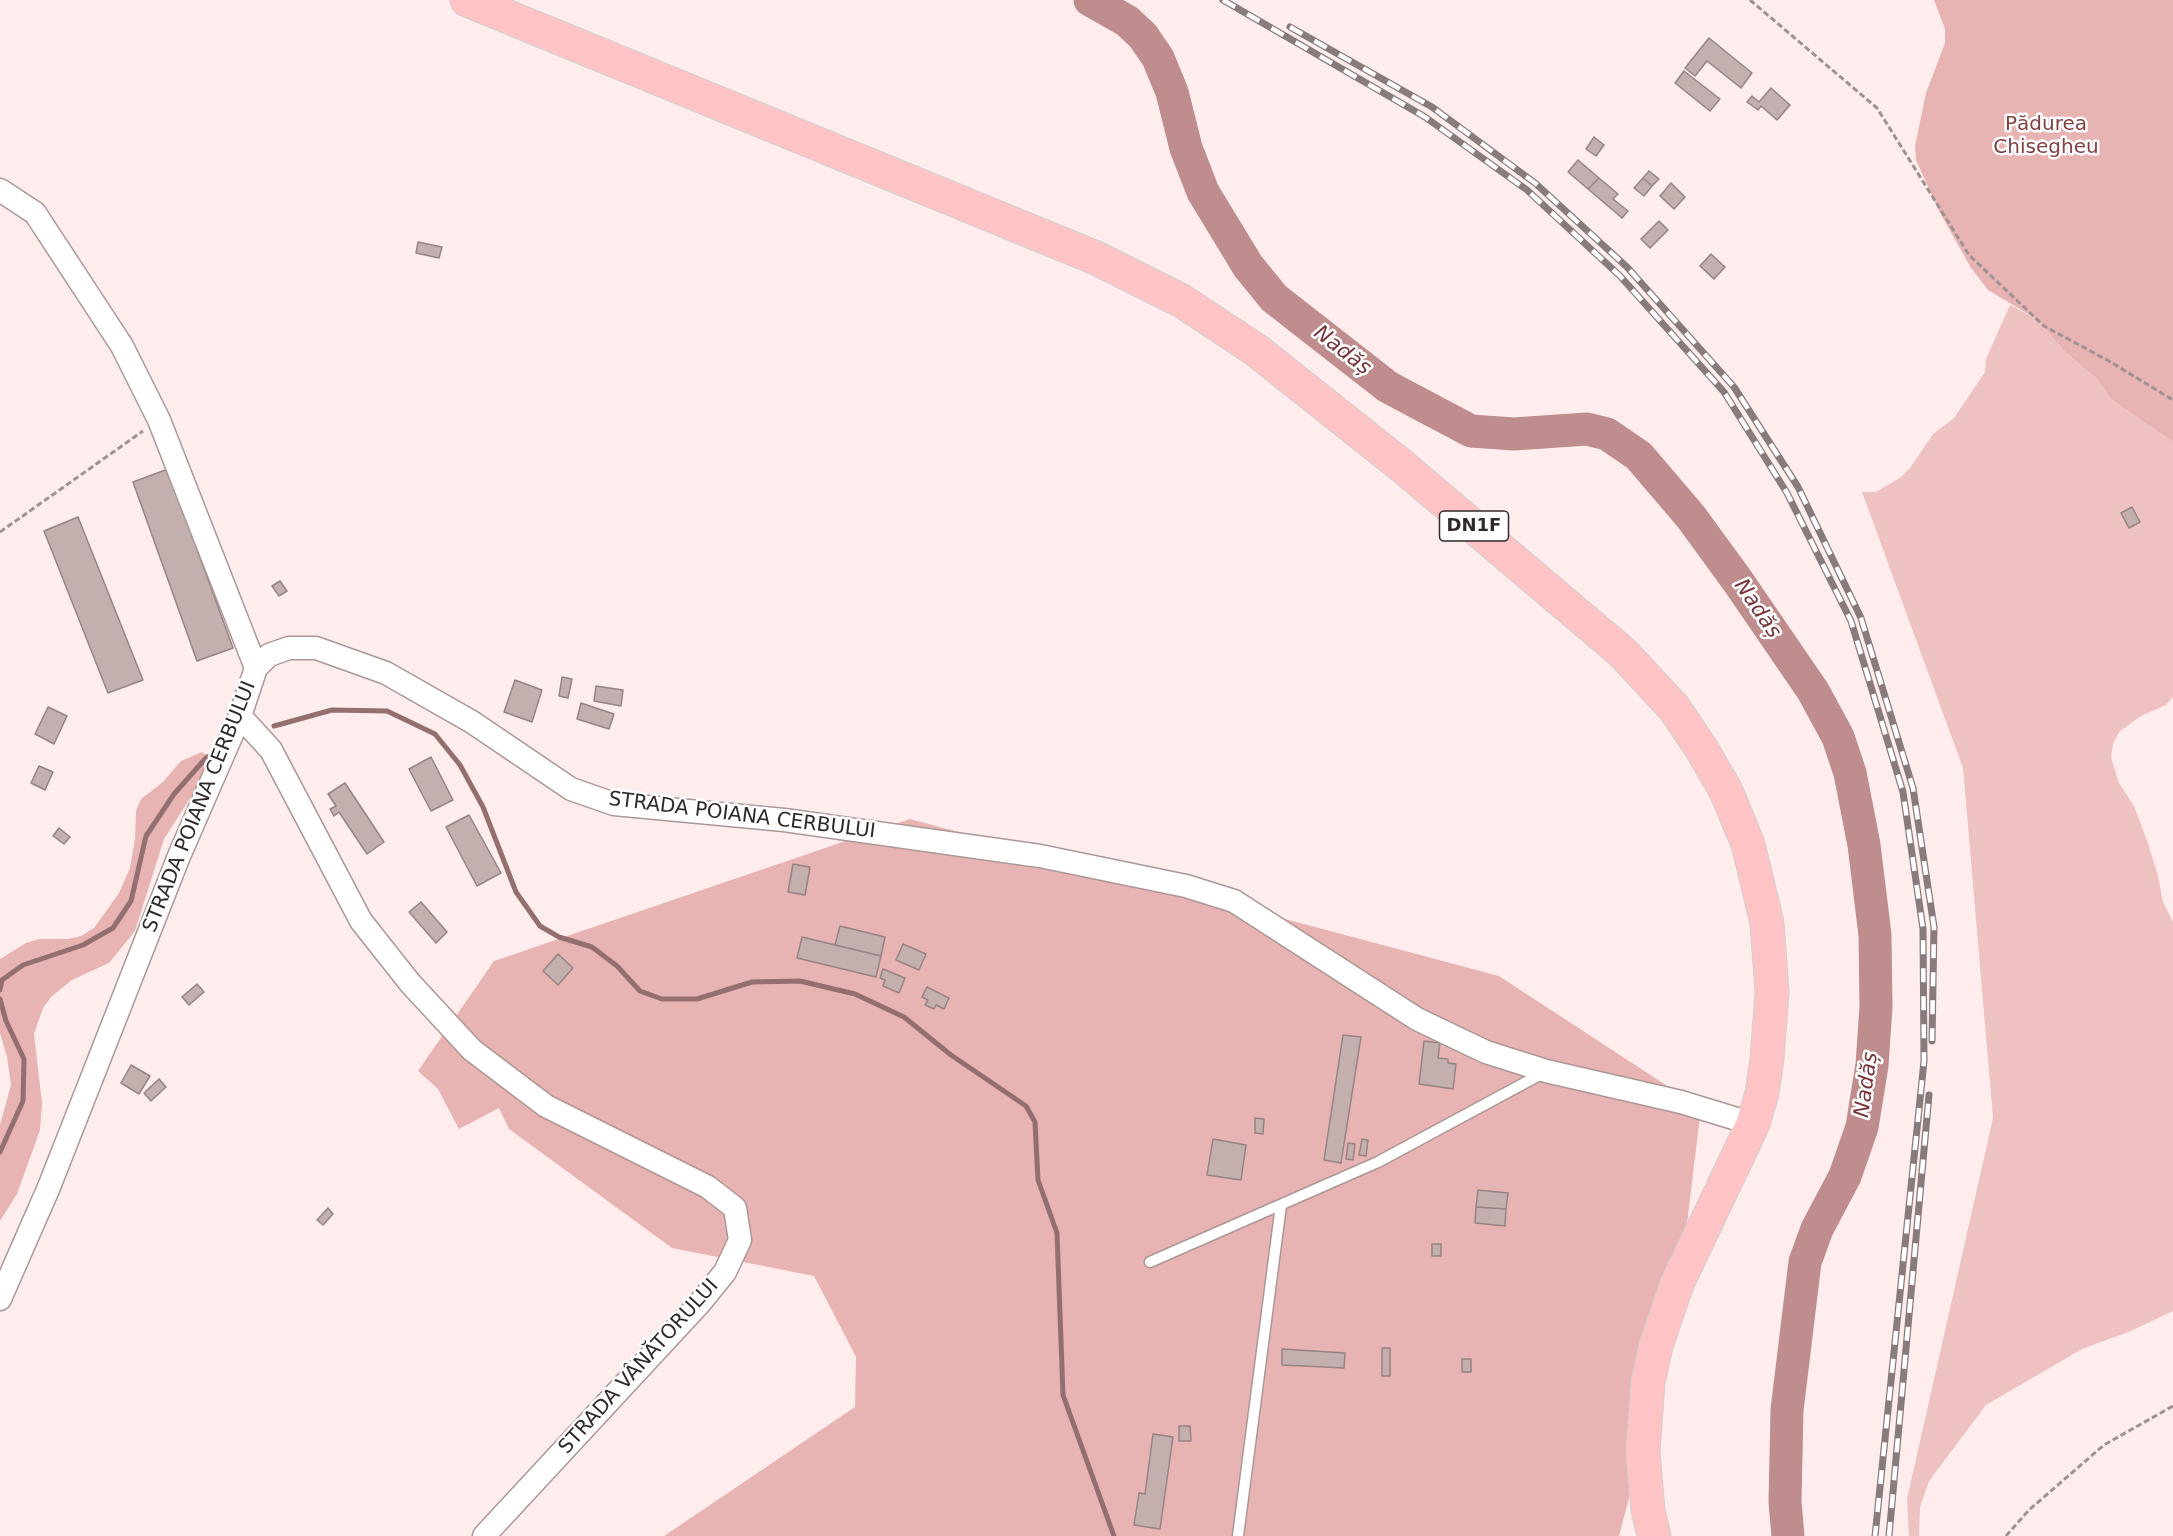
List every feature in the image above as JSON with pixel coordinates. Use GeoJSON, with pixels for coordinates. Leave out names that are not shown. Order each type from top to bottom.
{"type":"FeatureCollection","features":[{"type":"Feature","properties":{"kind":"main road","name":"DN1F"},"geometry":{"type":"LineString","coordinates":[[467,0],[1085,254],[1182,301],[1256,350],[1306,388],[1588,621],[1641,670],[1688,727],[1726,791],[1748,844],[1767,923],[1772,992],[1767,1059],[1753,1124],[1718,1203],[1685,1266],[1656,1346],[1647,1383],[1643,1452],[1648,1510],[1654,1536]]}},
{"type":"Feature","properties":{"kind":"street"},"geometry":{"type":"LineString","coordinates":[[0,190],[35,213],[122,346],[159,420],[256,668]]}},
{"type":"Feature","properties":{"kind":"street","name":"STRADA POIANA CERBULUI"},"geometry":{"type":"LineString","coordinates":[[0,1299],[49,1187],[179,856],[240,716],[256,668],[269,655],[289,648],[316,648],[386,673],[472,722],[571,789],[614,804],[784,820],[1078,862],[1186,886],[1234,901],[1417,1019],[1485,1052],[1546,1071],[1681,1101],[1753,1124]]}},
{"type":"Feature","properties":{"kind":"street","name":"STRADA VÂNĂTORULUI"},"geometry":{"type":"LineString","coordinates":[[240,716],[271,750],[361,921],[410,983],[472,1050],[546,1106],[708,1187],[735,1208],[740,1240],[724,1272],[699,1304],[484,1536]]}},
{"type":"Feature","properties":{"kind":"lane"},"geometry":{"type":"LineString","coordinates":[[1150,1262],[1378,1162],[1546,1071]]}},
{"type":"Feature","properties":{"kind":"lane"},"geometry":{"type":"LineString","coordinates":[[1238,1536],[1281,1205]]}},
{"type":"Feature","properties":{"kind":"path"},"geometry":{"type":"LineString","coordinates":[[1750,0],[1877,108],[1969,255],[2044,326],[2109,361],[2173,400]]}},
{"type":"Feature","properties":{"kind":"path"},"geometry":{"type":"LineString","coordinates":[[0,532],[159,420]]}},
{"type":"Feature","properties":{"kind":"path"},"geometry":{"type":"LineString","coordinates":[[2006,1536],[2029,1510],[2104,1445],[2173,1406]]}},
{"type":"Feature","properties":{"kind":"shaded area"},"geometry":{"type":"Polygon","coordinates":[[[2010,305],[2038,320],[2064,351],[2096,378],[2112,400],[2173,442],[2173,697],[2166,705],[2141,716],[2119,732],[2113,744],[2111,757],[2119,783],[2134,806],[2148,843],[2163,902],[2173,922],[2173,1311],[2131,1331],[2082,1349],[1986,1405],[1929,1481],[1920,1507],[1919,1536],[1909,1536],[1907,1499],[1993,1118],[1963,768],[1862,492],[1876,492],[1901,477],[1910,468],[1933,434],[1954,418],[1985,372],[1986,359],[2010,305]]]}},
{"type":"Feature","properties":{"kind":"green space","name":"Pădurea Chisegheu"},"geometry":{"type":"Polygon","coordinates":[[[1934,0],[2173,0],[2173,442],[2112,400],[2096,378],[2064,351],[2038,320],[1988,290],[1971,268],[1939,211],[1916,160],[1915,146],[1926,93],[1945,43],[1945,29],[1934,0]]]}},
{"type":"Feature","properties":{"kind":"green space"},"geometry":{"type":"Polygon","coordinates":[[[202,752],[208,756],[212,764],[164,839],[135,931],[109,963],[72,980],[51,997],[43,1008],[34,1034],[42,1103],[40,1130],[17,1194],[0,1221],[0,1125],[11,1085],[7,1057],[0,1033],[0,959],[26,943],[39,939],[68,939],[81,936],[94,928],[119,893],[130,868],[135,839],[136,811],[141,799],[163,782],[181,761],[202,752]]]}},
{"type":"Feature","properties":{"kind":"green space"},"geometry":{"type":"Polygon","coordinates":[[[910,819],[1499,976],[1701,1108],[1675,1323],[1619,1536],[664,1536],[855,1407],[856,1357],[814,1276],[672,1248],[509,1129],[499,1108],[459,1129],[438,1089],[418,1071],[494,961],[910,819]]]}},
{"type":"Feature","properties":{"kind":"building"},"geometry":{"type":"Polygon","coordinates":[[[1709,38],[1752,73],[1741,88],[1707,61],[1695,76],[1685,68],[1709,38]]]}},
{"type":"Feature","properties":{"kind":"building"},"geometry":{"type":"Polygon","coordinates":[[[1684,71],[1720,99],[1710,111],[1675,83],[1684,71]]]}},
{"type":"Feature","properties":{"kind":"building"},"geometry":{"type":"Polygon","coordinates":[[[1771,88],[1790,105],[1777,120],[1761,106],[1758,110],[1747,102],[1752,96],[1759,102],[1771,88]]]}},
{"type":"Feature","properties":{"kind":"building"},"geometry":{"type":"Polygon","coordinates":[[[1594,137],[1604,145],[1596,156],[1586,149],[1594,137]]]}},
{"type":"Feature","properties":{"kind":"building"},"geometry":{"type":"Polygon","coordinates":[[[1578,160],[1599,178],[1588,189],[1568,172],[1578,160]]]}},
{"type":"Feature","properties":{"kind":"building"},"geometry":{"type":"Polygon","coordinates":[[[1649,171],[1659,179],[1652,186],[1643,178],[1649,171]]]}},
{"type":"Feature","properties":{"kind":"building"},"geometry":{"type":"Polygon","coordinates":[[[1599,178],[1618,194],[1613,199],[1628,211],[1622,218],[1588,189],[1599,178]]]}},
{"type":"Feature","properties":{"kind":"building"},"geometry":{"type":"Polygon","coordinates":[[[1643,178],[1652,186],[1644,196],[1634,188],[1643,178]]]}},
{"type":"Feature","properties":{"kind":"building"},"geometry":{"type":"Polygon","coordinates":[[[1671,183],[1685,197],[1674,209],[1660,196],[1671,183]]]}},
{"type":"Feature","properties":{"kind":"building"},"geometry":{"type":"Polygon","coordinates":[[[1659,221],[1668,230],[1650,248],[1641,239],[1659,221]]]}},
{"type":"Feature","properties":{"kind":"building"},"geometry":{"type":"Polygon","coordinates":[[[418,242],[442,247],[439,258],[416,253],[418,242]]]}},
{"type":"Feature","properties":{"kind":"building"},"geometry":{"type":"Polygon","coordinates":[[[1711,254],[1725,267],[1714,279],[1700,266],[1711,254]]]}},
{"type":"Feature","properties":{"kind":"building"},"geometry":{"type":"Polygon","coordinates":[[[168,469],[233,648],[197,661],[133,482],[168,469]]]}},
{"type":"Feature","properties":{"kind":"building"},"geometry":{"type":"Polygon","coordinates":[[[2132,507],[2140,522],[2129,528],[2121,513],[2132,507]]]}},
{"type":"Feature","properties":{"kind":"building"},"geometry":{"type":"Polygon","coordinates":[[[78,517],[143,680],[108,693],[44,531],[78,517]]]}},
{"type":"Feature","properties":{"kind":"building"},"geometry":{"type":"Polygon","coordinates":[[[280,581],[287,591],[279,596],[272,586],[280,581]]]}},
{"type":"Feature","properties":{"kind":"building"},"geometry":{"type":"Polygon","coordinates":[[[562,677],[572,679],[568,698],[559,696],[562,677]]]}},
{"type":"Feature","properties":{"kind":"building"},"geometry":{"type":"Polygon","coordinates":[[[515,680],[542,690],[532,722],[504,712],[515,680]]]}},
{"type":"Feature","properties":{"kind":"building"},"geometry":{"type":"Polygon","coordinates":[[[596,686],[623,690],[621,706],[594,701],[596,686]]]}},
{"type":"Feature","properties":{"kind":"building"},"geometry":{"type":"Polygon","coordinates":[[[581,703],[614,714],[609,729],[577,719],[581,703]]]}},
{"type":"Feature","properties":{"kind":"building"},"geometry":{"type":"Polygon","coordinates":[[[48,707],[67,716],[54,744],[35,734],[48,707]]]}},
{"type":"Feature","properties":{"kind":"building"},"geometry":{"type":"Polygon","coordinates":[[[431,757],[453,800],[431,811],[409,769],[431,757]]]}},
{"type":"Feature","properties":{"kind":"building"},"geometry":{"type":"Polygon","coordinates":[[[39,766],[53,772],[45,790],[31,783],[39,766]]]}},
{"type":"Feature","properties":{"kind":"building"},"geometry":{"type":"Polygon","coordinates":[[[345,783],[384,842],[367,854],[339,812],[334,816],[330,809],[336,806],[328,794],[345,783]]]}},
{"type":"Feature","properties":{"kind":"building"},"geometry":{"type":"Polygon","coordinates":[[[469,815],[501,873],[477,886],[446,827],[469,815]]]}},
{"type":"Feature","properties":{"kind":"building"},"geometry":{"type":"Polygon","coordinates":[[[59,828],[70,837],[64,844],[53,836],[59,828]]]}},
{"type":"Feature","properties":{"kind":"building"},"geometry":{"type":"Polygon","coordinates":[[[793,864],[810,867],[805,895],[788,892],[793,864]]]}},
{"type":"Feature","properties":{"kind":"building"},"geometry":{"type":"Polygon","coordinates":[[[421,902],[447,932],[436,943],[409,912],[421,902]]]}},
{"type":"Feature","properties":{"kind":"building"},"geometry":{"type":"Polygon","coordinates":[[[840,926],[885,937],[881,956],[835,945],[840,926]]]}},
{"type":"Feature","properties":{"kind":"building"},"geometry":{"type":"Polygon","coordinates":[[[802,937],[881,956],[876,977],[797,958],[802,937]]]}},
{"type":"Feature","properties":{"kind":"building"},"geometry":{"type":"Polygon","coordinates":[[[903,944],[926,954],[919,970],[896,960],[903,944]]]}},
{"type":"Feature","properties":{"kind":"building"},"geometry":{"type":"Polygon","coordinates":[[[558,954],[573,968],[558,985],[543,971],[558,954]]]}},
{"type":"Feature","properties":{"kind":"building"},"geometry":{"type":"Polygon","coordinates":[[[883,969],[905,978],[899,993],[883,986],[885,980],[880,978],[883,969]]]}},
{"type":"Feature","properties":{"kind":"building"},"geometry":{"type":"Polygon","coordinates":[[[197,984],[204,992],[189,1005],[182,997],[197,984]]]}},
{"type":"Feature","properties":{"kind":"building"},"geometry":{"type":"Polygon","coordinates":[[[927,987],[949,998],[944,1009],[936,1005],[934,1009],[925,1005],[928,1000],[922,997],[927,987]]]}},
{"type":"Feature","properties":{"kind":"building"},"geometry":{"type":"Polygon","coordinates":[[[1343,1035],[1361,1037],[1341,1163],[1324,1160],[1343,1035]]]}},
{"type":"Feature","properties":{"kind":"building"},"geometry":{"type":"Polygon","coordinates":[[[1424,1041],[1440,1043],[1438,1058],[1448,1059],[1448,1063],[1456,1064],[1453,1089],[1419,1084],[1424,1041]]]}},
{"type":"Feature","properties":{"kind":"building"},"geometry":{"type":"Polygon","coordinates":[[[131,1065],[150,1076],[139,1094],[121,1083],[131,1065]]]}},
{"type":"Feature","properties":{"kind":"building"},"geometry":{"type":"Polygon","coordinates":[[[159,1079],[166,1087],[151,1101],[144,1093],[159,1079]]]}},
{"type":"Feature","properties":{"kind":"building"},"geometry":{"type":"Polygon","coordinates":[[[1255,1118],[1264,1119],[1263,1134],[1255,1133],[1255,1118]]]}},
{"type":"Feature","properties":{"kind":"building"},"geometry":{"type":"Polygon","coordinates":[[[1213,1139],[1246,1145],[1241,1180],[1207,1175],[1213,1139]]]}},
{"type":"Feature","properties":{"kind":"building"},"geometry":{"type":"Polygon","coordinates":[[[1362,1139],[1368,1140],[1366,1156],[1359,1155],[1362,1139]]]}},
{"type":"Feature","properties":{"kind":"building"},"geometry":{"type":"Polygon","coordinates":[[[1348,1143],[1355,1144],[1353,1160],[1346,1159],[1348,1143]]]}},
{"type":"Feature","properties":{"kind":"building"},"geometry":{"type":"Polygon","coordinates":[[[1478,1190],[1508,1193],[1506,1209],[1476,1207],[1478,1190]]]}},
{"type":"Feature","properties":{"kind":"building"},"geometry":{"type":"Polygon","coordinates":[[[1476,1207],[1506,1209],[1505,1226],[1475,1223],[1476,1207]]]}},
{"type":"Feature","properties":{"kind":"building"},"geometry":{"type":"Polygon","coordinates":[[[328,1208],[333,1214],[323,1225],[317,1220],[328,1208]]]}},
{"type":"Feature","properties":{"kind":"building"},"geometry":{"type":"Polygon","coordinates":[[[1432,1244],[1441,1244],[1441,1256],[1432,1256],[1432,1244]]]}},
{"type":"Feature","properties":{"kind":"building"},"geometry":{"type":"Polygon","coordinates":[[[1382,1348],[1390,1348],[1390,1376],[1382,1376],[1382,1348]]]}},
{"type":"Feature","properties":{"kind":"building"},"geometry":{"type":"Polygon","coordinates":[[[1282,1349],[1345,1353],[1344,1368],[1282,1365],[1282,1349]]]}},
{"type":"Feature","properties":{"kind":"building"},"geometry":{"type":"Polygon","coordinates":[[[1462,1359],[1471,1359],[1471,1372],[1462,1372],[1462,1359]]]}},
{"type":"Feature","properties":{"kind":"building"},"geometry":{"type":"Polygon","coordinates":[[[1179,1426],[1190,1426],[1191,1441],[1179,1441],[1179,1426]]]}},
{"type":"Feature","properties":{"kind":"building"},"geometry":{"type":"Polygon","coordinates":[[[1153,1434],[1173,1437],[1160,1529],[1134,1525],[1139,1493],[1145,1494],[1153,1434]]]}},
{"type":"Feature","properties":{"kind":"waterway","name":"Nadăș"},"geometry":{"type":"LineString","coordinates":[[1090,0],[1127,21],[1143,36],[1158,58],[1172,92],[1186,148],[1203,192],[1248,266],[1274,298],[1388,387],[1471,431],[1514,434],[1587,429],[1607,434],[1639,456],[1691,517],[1737,580],[1813,691],[1838,737],[1850,773],[1864,845],[1875,935],[1876,1007],[1872,1065],[1862,1127],[1845,1176],[1817,1229],[1805,1262],[1787,1410],[1785,1502],[1788,1536]]}},
{"type":"Feature","properties":{"kind":"waterway"},"geometry":{"type":"LineString","coordinates":[[274,726],[332,710],[387,711],[435,734],[460,765],[483,807],[516,892],[540,926],[559,937],[592,947],[617,966],[640,991],[662,999],[697,999],[752,982],[800,981],[855,994],[904,1017],[951,1055],[1026,1106],[1035,1122],[1038,1180],[1057,1233],[1063,1395],[1114,1536]]}},
{"type":"Feature","properties":{"kind":"waterway"},"geometry":{"type":"LineString","coordinates":[[0,990],[2,980],[23,965],[83,945],[113,928],[131,901],[146,836],[174,794],[206,758],[216,752]]}},
{"type":"Feature","properties":{"kind":"waterway"},"geometry":{"type":"LineString","coordinates":[[0,999],[6,1021],[24,1059],[23,1101],[0,1152]]}},
{"type":"Feature","properties":{"kind":"railway"},"geometry":{"type":"LineString","coordinates":[[1223,0],[1425,117],[1527,190],[1620,276],[1724,392],[1787,493],[1851,621],[1903,792],[1923,929],[1924,1061],[1875,1536]]}},
{"type":"Feature","properties":{"kind":"railway"},"geometry":{"type":"LineString","coordinates":[[1290,27],[1432,107],[1535,183],[1627,267],[1734,387],[1798,487],[1861,618],[1913,788],[1934,927],[1932,1041]]}},
{"type":"Feature","properties":{"kind":"railway"},"geometry":{"type":"LineString","coordinates":[[1889,1536],[1929,1095]]}}]}
